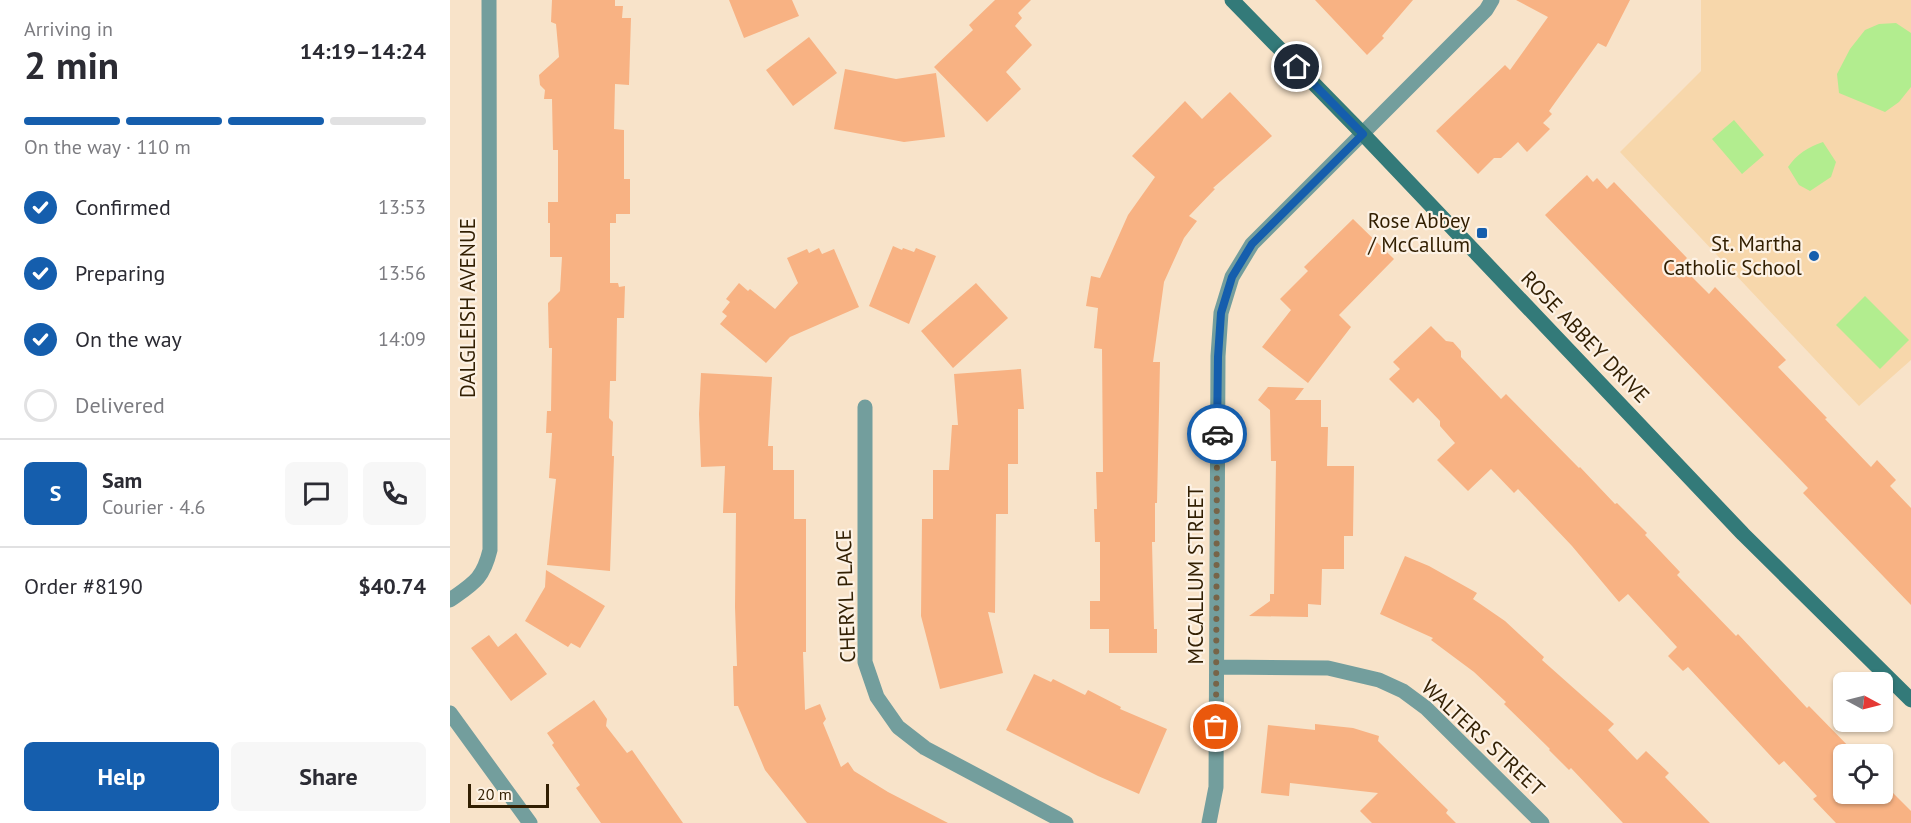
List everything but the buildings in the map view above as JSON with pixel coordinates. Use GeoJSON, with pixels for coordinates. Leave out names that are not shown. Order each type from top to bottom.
{"type":"FeatureCollection","features":[{"type":"Feature","properties":{"kind":"street","name":"DALGLEISH AVENUE"},"geometry":{"type":"LineString","coordinates":[[450,600],[473,584],[485,569],[490,550],[489,0]]}},
{"type":"Feature","properties":{"kind":"street","name":"ROSE ABBEY DRIVE"},"geometry":{"type":"LineString","coordinates":[[1232,0],[1363,134],[1743,534],[1911,700]]}},
{"type":"Feature","properties":{"kind":"street","name":"MCCALLUM STREET"},"geometry":{"type":"LineString","coordinates":[[1209,823],[1215,787],[1218,357],[1221,313],[1232,277],[1252,244],[1486,10],[1492,0]]}},
{"type":"Feature","properties":{"kind":"street","name":"CHERYL PLACE"},"geometry":{"type":"LineString","coordinates":[[865,407],[865,662],[878,697],[898,728],[925,748],[1066,823]]}},
{"type":"Feature","properties":{"kind":"street","name":"WALTERS STREET"},"geometry":{"type":"LineString","coordinates":[[1217,667],[1328,668],[1379,680],[1403,691],[1426,708],[1542,823]]}},
{"type":"Feature","properties":{"kind":"street"},"geometry":{"type":"LineString","coordinates":[[450,713],[530,823]]}},
{"type":"Feature","properties":{"kind":"shaded area","name":"St. Martha Catholic School"},"geometry":{"type":"Polygon","coordinates":[[[1701,0],[1911,0],[1911,360],[1859,406],[1620,152],[1701,71],[1701,0]]]}},
{"type":"Feature","properties":{"kind":"green space"},"geometry":{"type":"Polygon","coordinates":[[[1896,23],[1911,33],[1911,87],[1899,102],[1885,112],[1839,93],[1837,74],[1850,49],[1865,30],[1879,24],[1896,23]]]}},
{"type":"Feature","properties":{"kind":"green space"},"geometry":{"type":"Polygon","coordinates":[[[1734,120],[1764,155],[1742,174],[1712,139],[1734,120]]]}},
{"type":"Feature","properties":{"kind":"green space"},"geometry":{"type":"Polygon","coordinates":[[[1823,142],[1836,162],[1831,177],[1810,191],[1799,185],[1788,167],[1803,151],[1823,142]]]}},
{"type":"Feature","properties":{"kind":"green space"},"geometry":{"type":"Polygon","coordinates":[[[1865,296],[1909,340],[1880,369],[1836,325],[1865,296]]]}},
{"type":"Feature","properties":{"kind":"way so far"},"geometry":{"type":"LineString","coordinates":[[1216,727],[1217,434]]}},
{"type":"Feature","properties":{"kind":"place","name":"Rose Abbey / McCallum"},"geometry":{"type":"Point","coordinates":[1482,233]}},
{"type":"Feature","properties":{"kind":"place","name":"St. Martha Catholic School"},"geometry":{"type":"Point","coordinates":[1814,256]}},
{"type":"Feature","properties":{"kind":"route"},"geometry":{"type":"LineString","coordinates":[[1217,434],[1221,313],[1232,277],[1252,244],[1363,134],[1297,67]]}}]}
